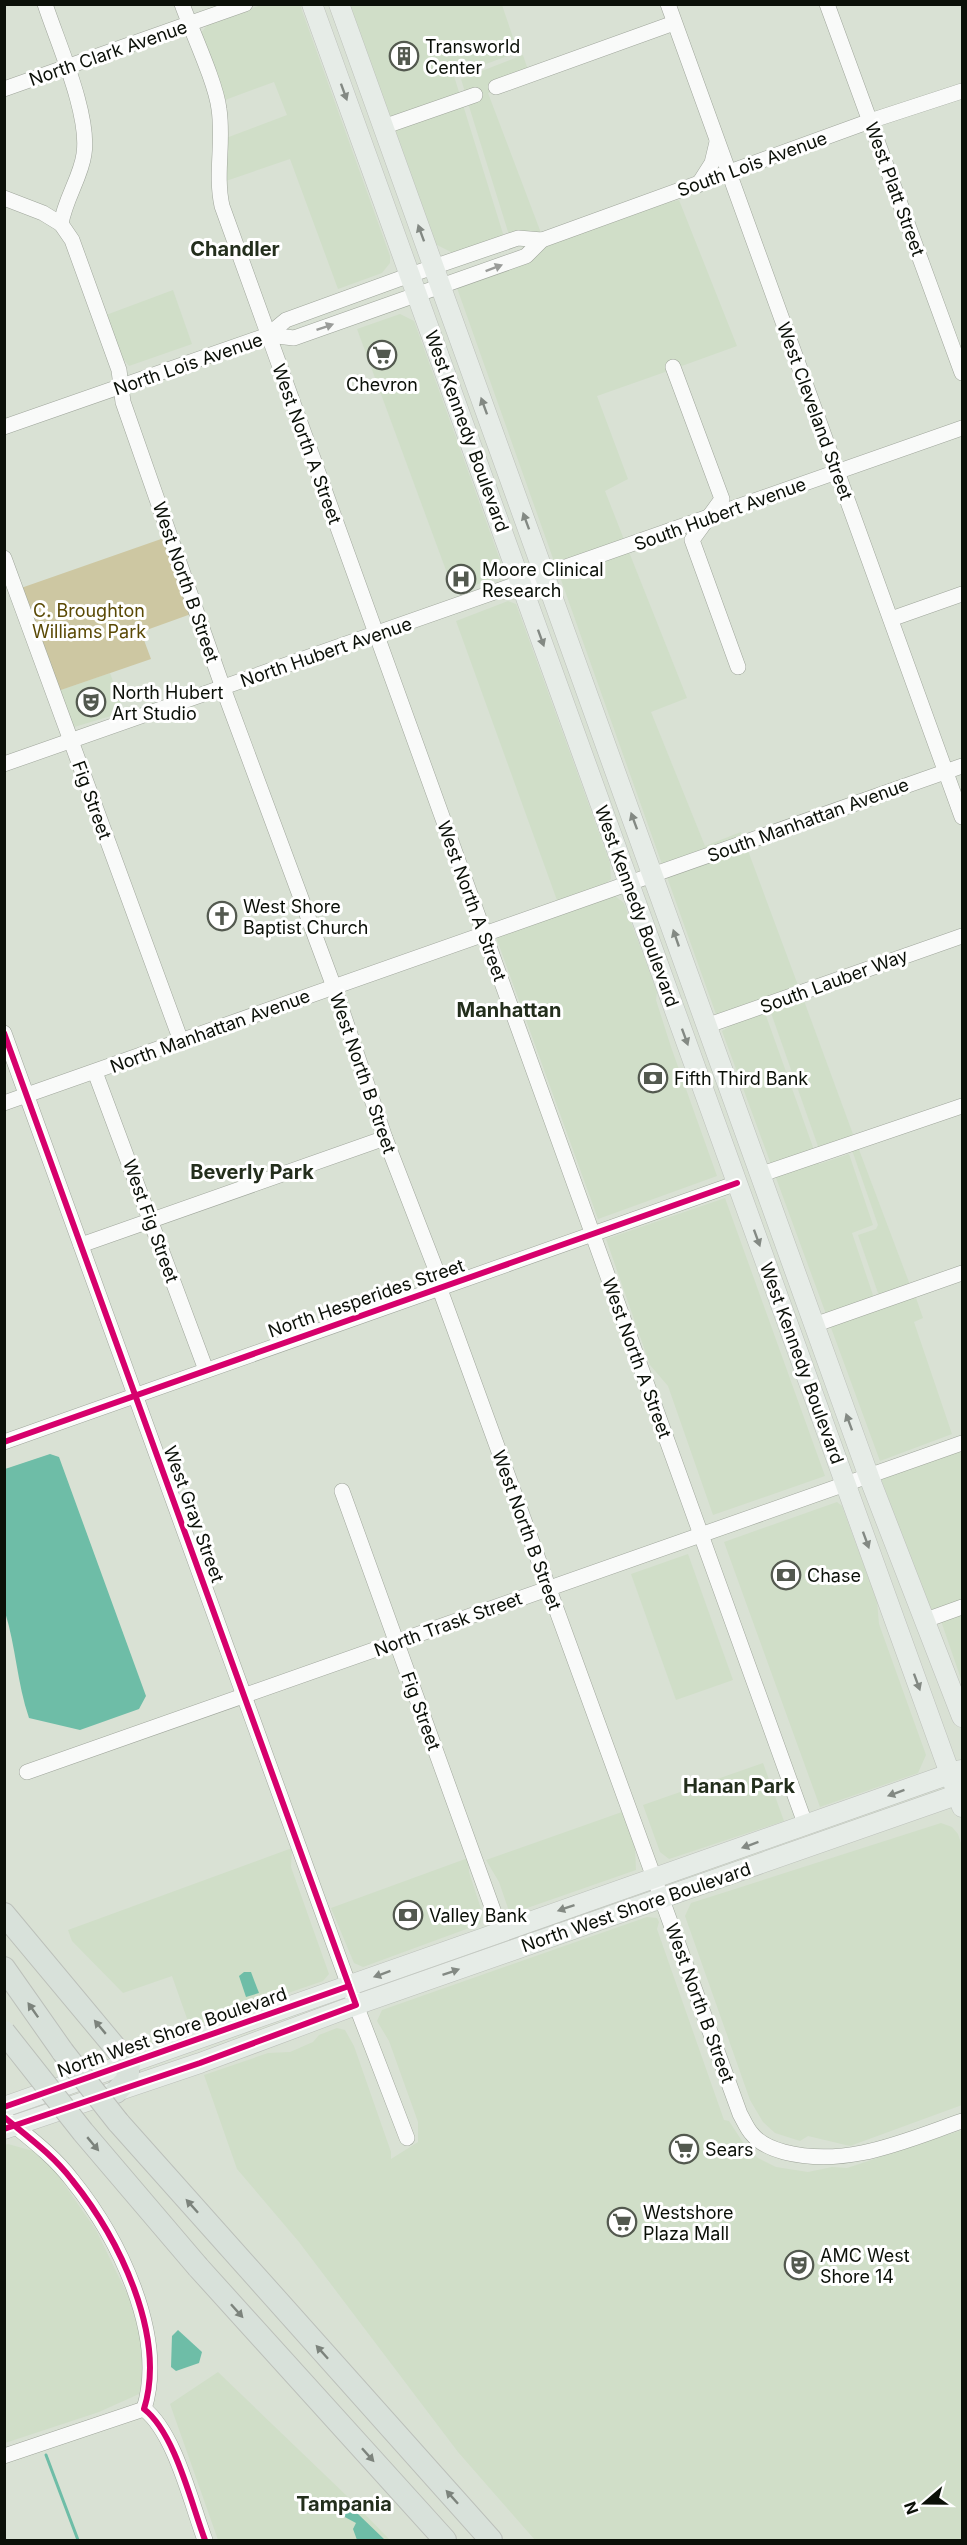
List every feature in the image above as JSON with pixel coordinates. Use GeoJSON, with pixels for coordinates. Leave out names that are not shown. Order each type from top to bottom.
{"type":"FeatureCollection","features":[{"type":"Feature","properties":{"kind":"highway"},"geometry":{"type":"LineString","coordinates":[[4,1914],[129,2064],[127,2080],[116,2092]]}},
{"type":"Feature","properties":{"kind":"highway"},"geometry":{"type":"LineString","coordinates":[[4,1968],[63,2052],[118,2122],[491,2541]]}},
{"type":"Feature","properties":{"kind":"highway"},"geometry":{"type":"LineString","coordinates":[[4,2032],[83,2132],[198,2267],[446,2541]]}},
{"type":"Feature","properties":{"kind":"highway"},"geometry":{"type":"LineString","coordinates":[[412,2504],[439,2541]]}},
{"type":"Feature","properties":{"kind":"main road","name":"West Kennedy Boulevard"},"geometry":{"type":"LineString","coordinates":[[312,4],[846,1485],[957,1772],[961,1798]]}},
{"type":"Feature","properties":{"kind":"main road"},"geometry":{"type":"LineString","coordinates":[[326,4],[346,54],[363,74]]}},
{"type":"Feature","properties":{"kind":"main road","name":"West Kennedy Boulevard"},"geometry":{"type":"LineString","coordinates":[[339,4],[869,1477],[923,1621],[947,1673],[963,1717]]}},
{"type":"Feature","properties":{"kind":"main road"},"geometry":{"type":"LineString","coordinates":[[710,1108],[726,1126],[747,1175],[753,1177],[759,1175]]}},
{"type":"Feature","properties":{"kind":"main road"},"geometry":{"type":"LineString","coordinates":[[737,1183],[752,1183],[772,1234],[792,1265]]}},
{"type":"Feature","properties":{"kind":"main road"},"geometry":{"type":"LineString","coordinates":[[806,1826],[957,1772]]}},
{"type":"Feature","properties":{"kind":"main road","name":"North West Shore Boulevard"},"geometry":{"type":"LineString","coordinates":[[8,2124],[116,2092],[662,1898],[961,1798]]}},
{"type":"Feature","properties":{"kind":"main road","name":"North West Shore Boulevard"},"geometry":{"type":"LineString","coordinates":[[4,2107],[654,1877],[806,1826]]}},
{"type":"Feature","properties":{"kind":"street"},"geometry":{"type":"LineString","coordinates":[[4,198],[43,213],[61,224],[64,207],[84,157],[86,132],[45,4]]}},
{"type":"Feature","properties":{"kind":"street","name":"West North A Street"},"geometry":{"type":"LineString","coordinates":[[182,4],[219,105],[221,127],[218,184],[222,206],[806,1826]]}},
{"type":"Feature","properties":{"kind":"street","name":"North Clark Avenue"},"geometry":{"type":"LineString","coordinates":[[4,89],[245,4]]}},
{"type":"Feature","properties":{"kind":"street","name":"West Cleveland Street"},"geometry":{"type":"LineString","coordinates":[[668,4],[963,817]]}},
{"type":"Feature","properties":{"kind":"street","name":"West Platt Street"},"geometry":{"type":"LineString","coordinates":[[827,4],[963,373]]}},
{"type":"Feature","properties":{"kind":"street"},"geometry":{"type":"LineString","coordinates":[[496,87],[674,23]]}},
{"type":"Feature","properties":{"kind":"street","name":"South Lois Avenue"},"geometry":{"type":"LineString","coordinates":[[441,287],[526,255],[542,240],[870,121],[963,91]]}},
{"type":"Feature","properties":{"kind":"street"},"geometry":{"type":"LineString","coordinates":[[383,127],[474,94]]}},
{"type":"Feature","properties":{"kind":"street"},"geometry":{"type":"LineString","coordinates":[[698,185],[712,163],[717,141]]}},
{"type":"Feature","properties":{"kind":"street","name":"West North B Street"},"geometry":{"type":"LineString","coordinates":[[61,224],[75,250],[119,370],[123,402],[223,688],[334,987],[385,1138],[740,2114],[753,2136],[773,2149],[795,2155],[847,2157],[870,2152],[963,2121]]}},
{"type":"Feature","properties":{"kind":"street","name":"South Lois Avenue"},"geometry":{"type":"LineString","coordinates":[[268,335],[286,320],[410,274],[518,238],[542,240]]}},
{"type":"Feature","properties":{"kind":"street","name":"North Lois Avenue"},"geometry":{"type":"LineString","coordinates":[[4,427],[268,335],[294,338],[441,287]]}},
{"type":"Feature","properties":{"kind":"street"},"geometry":{"type":"LineString","coordinates":[[673,367],[722,499],[692,540],[738,667]]}},
{"type":"Feature","properties":{"kind":"street","name":"South Hubert Avenue"},"geometry":{"type":"LineString","coordinates":[[545,576],[963,428]]}},
{"type":"Feature","properties":{"kind":"street","name":"Fig Street"},"geometry":{"type":"LineString","coordinates":[[4,558],[181,1041]]}},
{"type":"Feature","properties":{"kind":"street","name":"North Hubert Avenue"},"geometry":{"type":"LineString","coordinates":[[4,764],[545,576]]}},
{"type":"Feature","properties":{"kind":"street"},"geometry":{"type":"LineString","coordinates":[[891,619],[963,594]]}},
{"type":"Feature","properties":{"kind":"street","name":"South Manhattan Avenue"},"geometry":{"type":"LineString","coordinates":[[654,876],[963,766]]}},
{"type":"Feature","properties":{"kind":"street","name":"North Manhattan Avenue"},"geometry":{"type":"LineString","coordinates":[[4,1103],[654,876]]}},
{"type":"Feature","properties":{"kind":"street","name":"South Lauber Way"},"geometry":{"type":"LineString","coordinates":[[706,1026],[963,936]]}},
{"type":"Feature","properties":{"kind":"street","name":"West Gray Street"},"geometry":{"type":"LineString","coordinates":[[4,1034],[349,1986],[407,2138]]}},
{"type":"Feature","properties":{"kind":"street","name":"West Fig Street"},"geometry":{"type":"LineString","coordinates":[[95,1072],[206,1370]]}},
{"type":"Feature","properties":{"kind":"street"},"geometry":{"type":"LineString","coordinates":[[759,1175],[963,1106]]}},
{"type":"Feature","properties":{"kind":"street"},"geometry":{"type":"LineString","coordinates":[[81,1245],[385,1138]]}},
{"type":"Feature","properties":{"kind":"street","name":"North Hesperides Street"},"geometry":{"type":"LineString","coordinates":[[4,1442],[737,1183]]}},
{"type":"Feature","properties":{"kind":"street"},"geometry":{"type":"LineString","coordinates":[[814,1325],[963,1273]]}},
{"type":"Feature","properties":{"kind":"street","name":"North Trask Street"},"geometry":{"type":"LineString","coordinates":[[27,1772],[963,1443]]}},
{"type":"Feature","properties":{"kind":"street","name":"Fig Street"},"geometry":{"type":"LineString","coordinates":[[342,1491],[501,1932]]}},
{"type":"Feature","properties":{"kind":"street"},"geometry":{"type":"LineString","coordinates":[[923,1621],[963,1607]]}},
{"type":"Feature","properties":{"kind":"street"},"geometry":{"type":"LineString","coordinates":[[8,2124],[49,2155],[72,2180],[98,2218],[135,2290],[148,2335],[150,2358],[150,2380],[144,2409]]}},
{"type":"Feature","properties":{"kind":"street"},"geometry":{"type":"LineString","coordinates":[[4,2456],[144,2409]]}},
{"type":"Feature","properties":{"kind":"street"},"geometry":{"type":"LineString","coordinates":[[144,2409],[156,2418],[172,2451],[205,2541]]}},
{"type":"Feature","properties":{"kind":"shaded area"},"geometry":{"type":"Polygon","coordinates":[[[261,5],[300,5],[390,256],[390,263],[382,273],[338,289],[290,159],[223,182],[226,138],[287,115],[274,82],[225,100],[201,33],[209,23],[261,5]]]}},
{"type":"Feature","properties":{"kind":"shaded area"},"geometry":{"type":"Polygon","coordinates":[[[350,5],[502,5],[518,52],[454,76],[504,237],[453,253],[435,244],[350,5]]]}},
{"type":"Feature","properties":{"kind":"shaded area"},"geometry":{"type":"Polygon","coordinates":[[[523,55],[528,70],[488,84],[491,92],[488,93],[541,233],[509,235],[468,103],[482,97],[478,87],[465,92],[461,79],[523,55]]]}},
{"type":"Feature","properties":{"kind":"shaded area"},"geometry":{"type":"Polygon","coordinates":[[[679,200],[737,346],[679,367],[676,360],[665,364],[668,371],[597,396],[628,479],[605,491],[625,542],[556,567],[457,288],[544,246],[653,206],[679,200]]]}},
{"type":"Feature","properties":{"kind":"shaded area"},"geometry":{"type":"Polygon","coordinates":[[[173,290],[192,344],[129,366],[121,356],[106,315],[173,290]]]}},
{"type":"Feature","properties":{"kind":"shaded area"},"geometry":{"type":"Polygon","coordinates":[[[400,314],[414,321],[504,571],[502,576],[454,592],[357,329],[400,314]]]}},
{"type":"Feature","properties":{"kind":"shaded area"},"geometry":{"type":"Polygon","coordinates":[[[629,552],[687,698],[651,712],[705,846],[741,832],[743,838],[663,867],[560,577],[629,552]]]}},
{"type":"Feature","properties":{"kind":"shaded area"},"geometry":{"type":"Polygon","coordinates":[[[508,601],[516,604],[610,863],[611,879],[605,884],[558,903],[456,621],[508,601]]]}},
{"type":"Feature","properties":{"kind":"shaded area","name":"North Hubert Art Studio"},"geometry":{"type":"Polygon","coordinates":[[[110,673],[124,712],[71,728],[58,691],[110,673]]]}},
{"type":"Feature","properties":{"kind":"shaded area"},"geometry":{"type":"Polygon","coordinates":[[[747,848],[799,988],[717,1017],[667,877],[747,848]]]}},
{"type":"Feature","properties":{"kind":"shaded area"},"geometry":{"type":"Polygon","coordinates":[[[615,896],[624,903],[657,992],[656,1000],[671,1047],[717,1176],[598,1219],[496,937],[585,903],[615,896]]]}},
{"type":"Feature","properties":{"kind":"shaded area"},"geometry":{"type":"Polygon","coordinates":[[[803,998],[854,1137],[819,1149],[770,1010],[803,998]]]}},
{"type":"Feature","properties":{"kind":"shaded area"},"geometry":{"type":"Polygon","coordinates":[[[764,1010],[819,1164],[849,1154],[873,1225],[852,1233],[877,1307],[915,1295],[923,1318],[914,1322],[952,1434],[880,1461],[722,1031],[743,1018],[764,1010]]]}},
{"type":"Feature","properties":{"kind":"shaded area"},"geometry":{"type":"Polygon","coordinates":[[[858,1147],[910,1285],[879,1296],[858,1235],[876,1229],[878,1225],[852,1150],[858,1147]]]}},
{"type":"Feature","properties":{"kind":"shaded area"},"geometry":{"type":"Polygon","coordinates":[[[725,1198],[825,1476],[713,1515],[668,1386],[650,1365],[606,1239],[725,1198]]]}},
{"type":"Feature","properties":{"kind":"shaded area"},"geometry":{"type":"Polygon","coordinates":[[[962,1449],[962,1602],[929,1613],[881,1478],[962,1449]]]}},
{"type":"Feature","properties":{"kind":"shaded area"},"geometry":{"type":"Polygon","coordinates":[[[50,1454],[59,1457],[146,1696],[139,1709],[80,1730],[29,1718],[5,1612],[5,1469],[50,1454]]]}},
{"type":"Feature","properties":{"kind":"shaded area"},"geometry":{"type":"Polygon","coordinates":[[[837,1502],[842,1506],[877,1601],[879,1624],[926,1755],[918,1773],[820,1807],[724,1542],[837,1502]]]}},
{"type":"Feature","properties":{"kind":"shaded area"},"geometry":{"type":"Polygon","coordinates":[[[688,1554],[733,1680],[676,1700],[631,1574],[688,1554]]]}},
{"type":"Feature","properties":{"kind":"shaded area"},"geometry":{"type":"Polygon","coordinates":[[[962,1611],[962,1682],[940,1618],[962,1611]]]}},
{"type":"Feature","properties":{"kind":"shaded area"},"geometry":{"type":"Polygon","coordinates":[[[763,1763],[784,1821],[669,1859],[660,1852],[643,1805],[763,1763]]]}},
{"type":"Feature","properties":{"kind":"shaded area"},"geometry":{"type":"Polygon","coordinates":[[[622,1812],[635,1847],[636,1870],[510,1914],[499,1882],[486,1860],[622,1812]]]}},
{"type":"Feature","properties":{"kind":"shaded area"},"geometry":{"type":"Polygon","coordinates":[[[941,1823],[952,1827],[958,1834],[962,1846],[962,2105],[850,2146],[808,2136],[800,2141],[775,2133],[763,2122],[750,2100],[685,1916],[691,1903],[941,1823]]]}},
{"type":"Feature","properties":{"kind":"shaded area"},"geometry":{"type":"Polygon","coordinates":[[[292,1848],[291,1867],[329,1974],[323,1981],[190,2027],[172,1976],[123,1993],[72,1941],[68,1930],[292,1848]]]}},
{"type":"Feature","properties":{"kind":"shaded area","name":"Valley Bank"},"geometry":{"type":"Polygon","coordinates":[[[468,1858],[469,1872],[482,1912],[480,1924],[363,1967],[354,1963],[331,1908],[468,1858]]]}},
{"type":"Feature","properties":{"kind":"shaded area","name":"Westshore Plaza Mall"},"geometry":{"type":"Polygon","coordinates":[[[647,1917],[657,1918],[659,1922],[657,1929],[724,2120],[729,2121],[744,2144],[758,2158],[776,2167],[808,2172],[832,2167],[847,2168],[962,2130],[962,2540],[535,2540],[458,2452],[299,2242],[237,2169],[204,2075],[268,2053],[290,2052],[313,2042],[319,2035],[337,2028],[345,2030],[354,2046],[391,2152],[391,2159],[418,2142],[418,2122],[389,2041],[377,2021],[382,2010],[647,1917]]]}},
{"type":"Feature","properties":{"kind":"shaded area"},"geometry":{"type":"Polygon","coordinates":[[[244,1972],[251,1972],[259,1993],[246,1997],[239,1976],[244,1972]]]}},
{"type":"Feature","properties":{"kind":"shaded area"},"geometry":{"type":"Polygon","coordinates":[[[4,2145],[33,2151],[57,2174],[96,2230],[135,2310],[142,2349],[142,2383],[139,2394],[99,2412],[5,2443],[4,2145]]]}},
{"type":"Feature","properties":{"kind":"shaded area"},"geometry":{"type":"Polygon","coordinates":[[[178,2330],[202,2352],[199,2363],[176,2371],[171,2367],[172,2336],[178,2330]]]}},
{"type":"Feature","properties":{"kind":"shaded area"},"geometry":{"type":"Polygon","coordinates":[[[218,2372],[390,2540],[218,2540],[170,2404],[218,2372]]]}},
{"type":"Feature","properties":{"kind":"shaded area"},"geometry":{"type":"Polygon","coordinates":[[[343,2507],[358,2514],[385,2540],[357,2540],[353,2529],[356,2523],[341,2515],[343,2507]]]}},
{"type":"Feature","properties":{"kind":"green space","name":"C. Broughton Williams Park"},"geometry":{"type":"Polygon","coordinates":[[[164,538],[191,614],[141,632],[151,659],[58,691],[21,588],[164,538]]]}},
{"type":"Feature","properties":{"kind":"waterway"},"geometry":{"type":"LineString","coordinates":[[46,2455],[78,2540]]}},
{"type":"Feature","properties":{"kind":"cycle path"},"geometry":{"type":"LineString","coordinates":[[4,1033],[356,2005],[200,2063],[4,2129]]}},
{"type":"Feature","properties":{"kind":"cycle path"},"geometry":{"type":"LineString","coordinates":[[4,1442],[737,1183]]}},
{"type":"Feature","properties":{"kind":"cycle path"},"geometry":{"type":"LineString","coordinates":[[4,2107],[349,1986]]}},
{"type":"Feature","properties":{"kind":"cycle path"},"geometry":{"type":"LineString","coordinates":[[4,2117],[65,2171],[106,2229],[121,2258],[134,2288],[149,2350],[149,2380],[144,2409],[165,2434],[173,2451],[205,2540]]}},
{"type":"Feature","properties":{"kind":"place","name":"Transworld Center"},"geometry":{"type":"Point","coordinates":[404,56]}},
{"type":"Feature","properties":{"kind":"place","name":"Chevron"},"geometry":{"type":"Point","coordinates":[382,355]}},
{"type":"Feature","properties":{"kind":"place","name":"Moore Clinical Research"},"geometry":{"type":"Point","coordinates":[461,579]}},
{"type":"Feature","properties":{"kind":"place","name":"North Hubert Art Studio"},"geometry":{"type":"Point","coordinates":[91,702]}},
{"type":"Feature","properties":{"kind":"place","name":"West Shore Baptist Church"},"geometry":{"type":"Point","coordinates":[222,916]}},
{"type":"Feature","properties":{"kind":"place","name":"Fifth Third Bank"},"geometry":{"type":"Point","coordinates":[653,1078]}},
{"type":"Feature","properties":{"kind":"place","name":"Chase"},"geometry":{"type":"Point","coordinates":[786,1575]}},
{"type":"Feature","properties":{"kind":"place","name":"Valley Bank"},"geometry":{"type":"Point","coordinates":[408,1915]}},
{"type":"Feature","properties":{"kind":"place","name":"Sears"},"geometry":{"type":"Point","coordinates":[684,2149]}},
{"type":"Feature","properties":{"kind":"place","name":"Westshore Plaza Mall"},"geometry":{"type":"Point","coordinates":[622,2222]}},
{"type":"Feature","properties":{"kind":"place","name":"AMC West Shore 14"},"geometry":{"type":"Point","coordinates":[799,2265]}},
{"type":"Feature","properties":{"kind":"district","name":"Chandler"},"geometry":{"type":"Point","coordinates":[235,249]}},
{"type":"Feature","properties":{"kind":"district","name":"Manhattan"},"geometry":{"type":"Point","coordinates":[509,1010]}},
{"type":"Feature","properties":{"kind":"district","name":"Beverly Park"},"geometry":{"type":"Point","coordinates":[252,1172]}},
{"type":"Feature","properties":{"kind":"district","name":"Hanan Park"},"geometry":{"type":"Point","coordinates":[739,1786]}},
{"type":"Feature","properties":{"kind":"district","name":"Tampania"},"geometry":{"type":"Point","coordinates":[344,2504]}}]}
